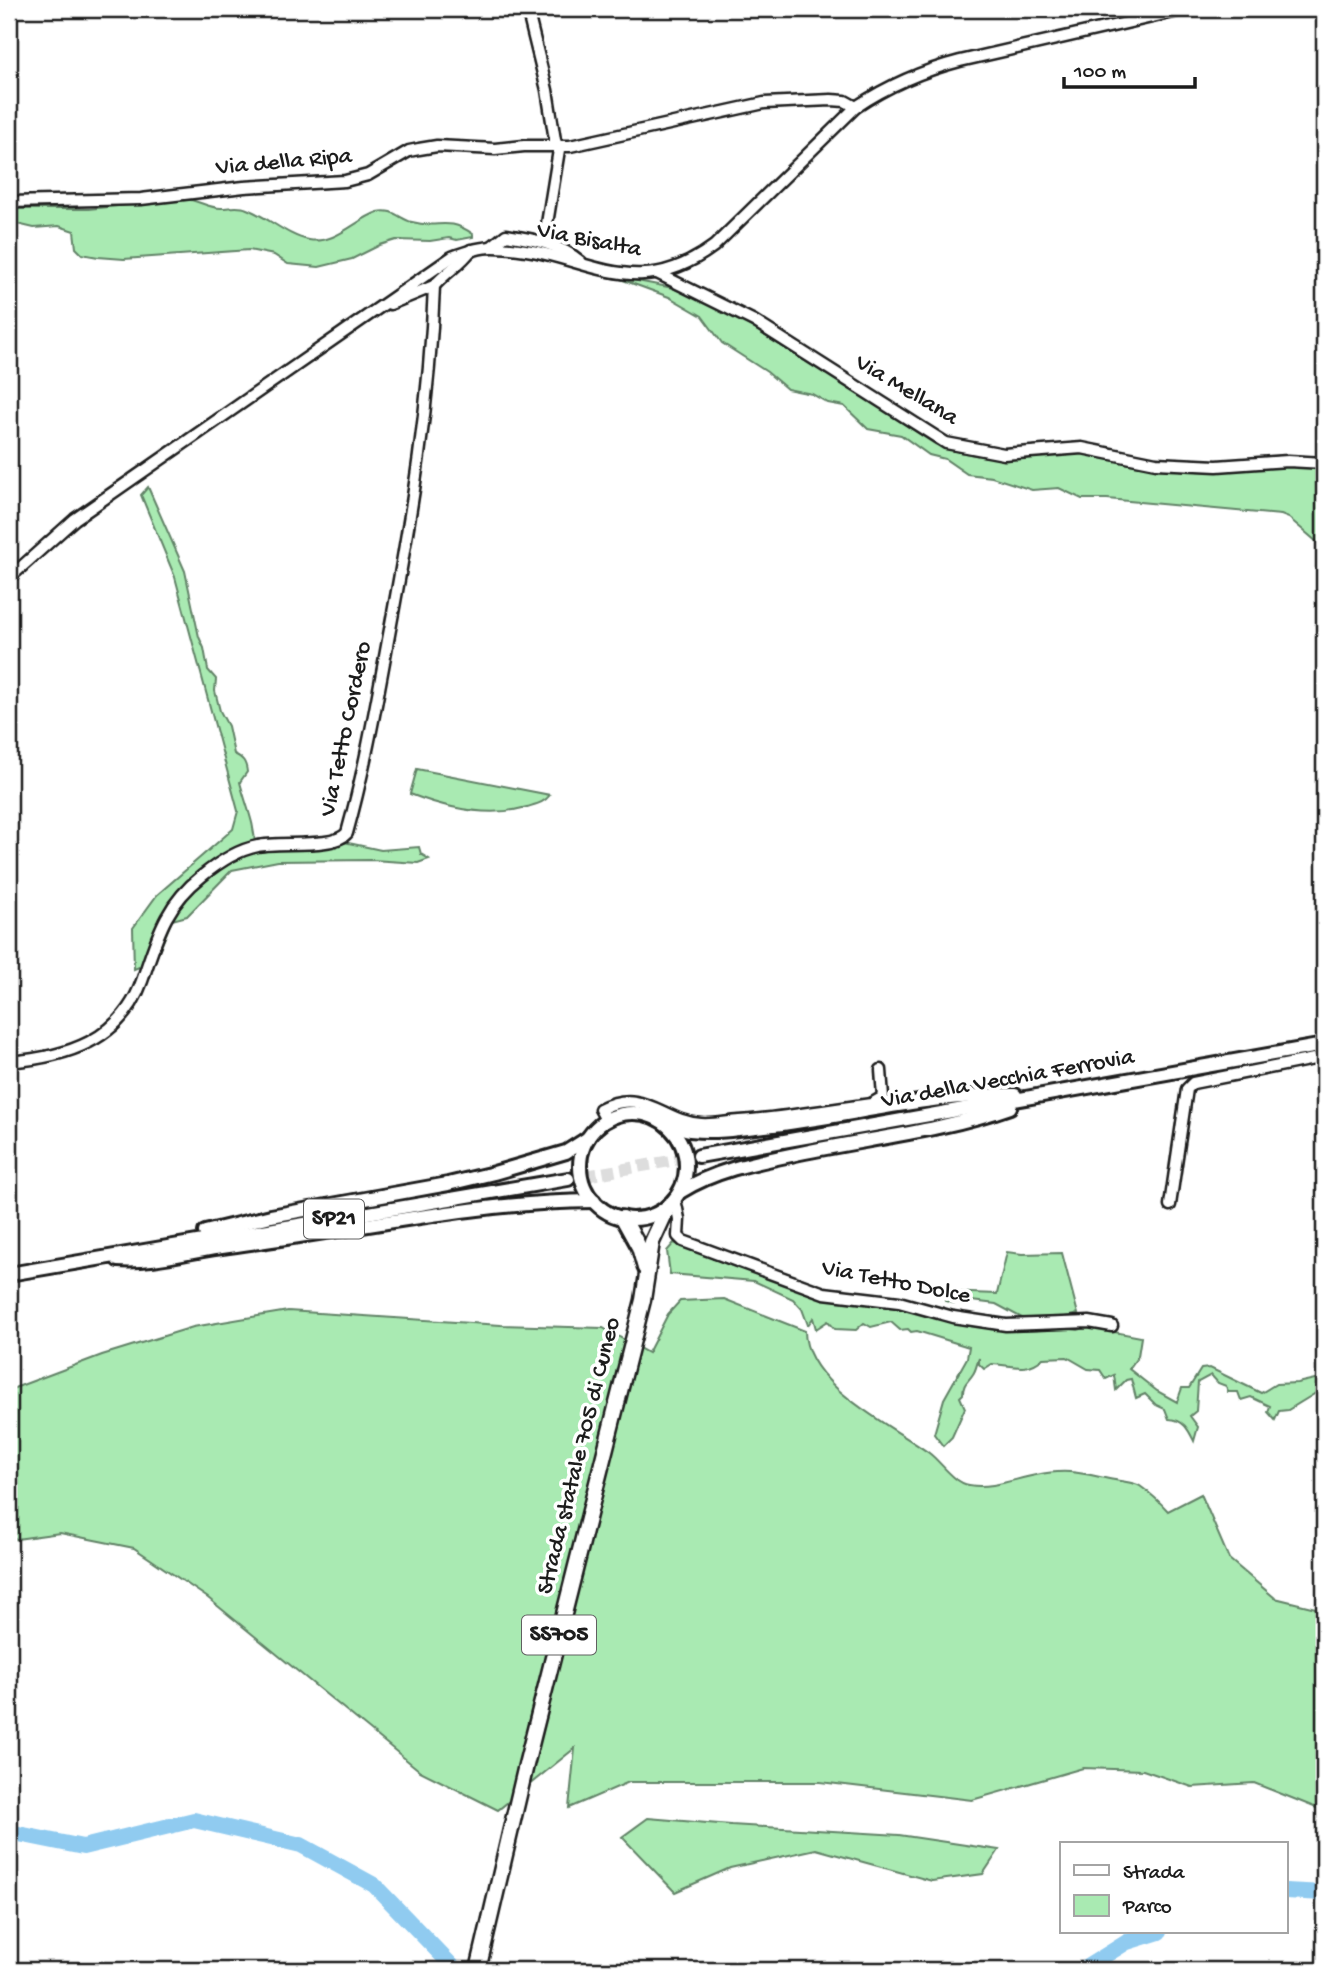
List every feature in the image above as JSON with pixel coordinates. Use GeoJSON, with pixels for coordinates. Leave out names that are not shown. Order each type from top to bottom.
{"type":"FeatureCollection","features":[{"type":"Feature","properties":{"kind":"highway","name":"SS705"},"geometry":{"type":"LineString","coordinates":[[647,1278],[652,1242],[675,1198]]}},
{"type":"Feature","properties":{"kind":"highway","name":"SS705"},"geometry":{"type":"LineString","coordinates":[[623,1218],[642,1255],[647,1278]]}},
{"type":"Feature","properties":{"kind":"highway","name":"Strada statale 705 di Cuneo"},"geometry":{"type":"LineString","coordinates":[[478,1970],[647,1278]]}},
{"type":"Feature","properties":{"kind":"main road","name":"Via della Vecchia Ferrovia"},"geometry":{"type":"LineString","coordinates":[[699,1156],[1324,1045]]}},
{"type":"Feature","properties":{"kind":"main road"},"geometry":{"type":"LineString","coordinates":[[100,1258],[133,1245],[494,1173],[566,1152],[588,1138],[606,1120],[628,1113],[645,1114],[688,1129],[736,1129],[802,1122],[939,1099],[985,1094],[1044,1095]]}},
{"type":"Feature","properties":{"kind":"main road"},"geometry":{"type":"LineString","coordinates":[[588,1138],[580,1171],[584,1187],[594,1201],[610,1214],[623,1218],[648,1217],[699,1180],[737,1167],[964,1121],[1044,1095]]}},
{"type":"Feature","properties":{"kind":"main road"},"geometry":{"type":"LineString","coordinates":[[660,1120],[677,1137],[684,1152],[685,1176],[675,1198]]}},
{"type":"Feature","properties":{"kind":"main road","name":"SP21"},"geometry":{"type":"LineString","coordinates":[[9,1274],[568,1179]]}},
{"type":"Feature","properties":{"kind":"main road"},"geometry":{"type":"LineString","coordinates":[[100,1258],[135,1262],[456,1210],[544,1201],[594,1201]]}},
{"type":"Feature","properties":{"kind":"street"},"geometry":{"type":"LineString","coordinates":[[527,9],[559,150],[544,242]]}},
{"type":"Feature","properties":{"kind":"street","name":"Via Bisalta"},"geometry":{"type":"LineString","coordinates":[[9,578],[75,519],[452,257],[491,247],[539,253],[620,273],[657,273],[686,265],[714,246],[856,107],[882,89],[926,70],[1187,9]]}},
{"type":"Feature","properties":{"kind":"street","name":"Via della Ripa"},"geometry":{"type":"LineString","coordinates":[[9,202],[141,199],[244,187],[345,181],[368,176],[409,151],[437,146],[495,149],[570,146],[764,103],[831,100],[845,101],[856,107]]}},
{"type":"Feature","properties":{"kind":"street"},"geometry":{"type":"LineString","coordinates":[[491,247],[506,234],[544,242],[566,251],[584,265]]}},
{"type":"Feature","properties":{"kind":"street"},"geometry":{"type":"LineString","coordinates":[[383,306],[399,302],[434,286],[472,250]]}},
{"type":"Feature","properties":{"kind":"street","name":"Via Mellana"},"geometry":{"type":"LineString","coordinates":[[657,273],[754,321],[946,443],[1004,454],[1082,448],[1156,463],[1216,466],[1287,461],[1324,463]]}},
{"type":"Feature","properties":{"kind":"street","name":"Via Tetto Cordero"},"geometry":{"type":"LineString","coordinates":[[9,1062],[63,1054],[86,1043],[122,1018],[135,997],[155,938],[167,916],[193,884],[224,859],[259,845],[330,841],[342,838],[347,833],[376,705],[416,487],[431,352],[434,286]]}},
{"type":"Feature","properties":{"kind":"street"},"geometry":{"type":"LineString","coordinates":[[1170,1205],[1187,1089],[1193,1083],[1324,1058]]}},
{"type":"Feature","properties":{"kind":"street"},"geometry":{"type":"LineString","coordinates":[[606,1120],[600,1109],[622,1101],[651,1105],[678,1119],[702,1124],[759,1120],[871,1104],[883,1097],[881,1070]]}},
{"type":"Feature","properties":{"kind":"street","name":"Via Tetto Dolce"},"geometry":{"type":"LineString","coordinates":[[675,1198],[680,1219],[678,1236],[683,1241],[824,1293],[899,1302],[953,1317],[1006,1325],[1089,1322],[1112,1326]]}},
{"type":"Feature","properties":{"kind":"green space"},"geometry":{"type":"Polygon","coordinates":[[[185,199],[216,208],[244,208],[293,235],[309,240],[328,239],[370,215],[383,211],[421,224],[455,225],[473,234],[473,237],[457,240],[396,240],[352,259],[319,267],[288,264],[274,255],[249,250],[124,259],[98,257],[82,254],[76,248],[74,231],[59,226],[34,228],[9,224],[9,209],[88,209],[185,199]]]}},
{"type":"Feature","properties":{"kind":"green space"},"geometry":{"type":"Polygon","coordinates":[[[612,276],[673,288],[725,311],[830,375],[935,444],[954,451],[986,457],[1082,452],[1160,468],[1291,465],[1324,469],[1324,548],[1289,518],[1281,515],[1082,499],[1059,488],[1032,490],[992,477],[967,474],[945,459],[929,455],[901,435],[868,429],[844,406],[828,403],[812,394],[787,389],[767,372],[722,343],[702,316],[669,297],[612,276]]]}},
{"type":"Feature","properties":{"kind":"green space"},"geometry":{"type":"Polygon","coordinates":[[[148,487],[185,571],[199,637],[208,670],[216,679],[215,691],[220,711],[228,726],[234,754],[242,759],[246,766],[247,772],[240,782],[252,822],[255,847],[344,842],[381,850],[419,847],[421,854],[429,859],[418,863],[372,860],[278,861],[232,870],[187,916],[172,920],[155,961],[134,969],[133,928],[157,895],[233,829],[238,811],[175,577],[141,495],[148,487]]]}},
{"type":"Feature","properties":{"kind":"green space"},"geometry":{"type":"Polygon","coordinates":[[[417,769],[550,795],[540,803],[513,810],[468,810],[410,794],[417,769]]]}},
{"type":"Feature","properties":{"kind":"green space"},"geometry":{"type":"Polygon","coordinates":[[[674,1243],[735,1267],[782,1281],[816,1297],[904,1307],[949,1322],[1021,1331],[1041,1330],[1039,1321],[1022,1318],[996,1304],[945,1301],[945,1292],[997,1294],[1007,1252],[1062,1253],[1078,1314],[1057,1319],[1059,1327],[1078,1330],[1088,1327],[1141,1337],[1138,1356],[1129,1369],[1157,1391],[1177,1402],[1182,1388],[1189,1388],[1201,1369],[1210,1368],[1261,1393],[1276,1384],[1324,1377],[1324,1388],[1288,1410],[1279,1411],[1275,1420],[1268,1412],[1270,1406],[1251,1397],[1241,1400],[1238,1392],[1228,1392],[1226,1386],[1218,1383],[1211,1375],[1198,1382],[1196,1411],[1190,1416],[1198,1427],[1194,1441],[1185,1426],[1169,1419],[1165,1409],[1156,1405],[1145,1394],[1136,1398],[1131,1379],[1126,1380],[1116,1390],[1114,1375],[1106,1379],[1100,1370],[1088,1369],[1067,1357],[1043,1358],[1025,1367],[992,1364],[984,1369],[979,1364],[979,1358],[960,1397],[965,1408],[952,1437],[943,1446],[934,1434],[944,1399],[967,1358],[969,1347],[917,1331],[900,1330],[891,1322],[871,1327],[864,1323],[856,1330],[835,1329],[828,1321],[816,1329],[813,1318],[808,1325],[802,1309],[793,1299],[754,1281],[670,1274],[667,1251],[674,1243]]]}},
{"type":"Feature","properties":{"kind":"green space"},"geometry":{"type":"Polygon","coordinates":[[[724,1299],[805,1331],[809,1351],[819,1369],[834,1386],[853,1402],[929,1453],[963,1483],[986,1486],[1048,1473],[1076,1473],[1140,1486],[1168,1511],[1201,1494],[1229,1559],[1275,1598],[1324,1610],[1324,1811],[1254,1783],[1192,1787],[1143,1770],[1083,1768],[972,1800],[820,1782],[629,1782],[569,1808],[575,1748],[498,1810],[420,1771],[208,1598],[134,1548],[60,1533],[9,1540],[9,1390],[102,1355],[193,1327],[288,1311],[501,1325],[603,1328],[648,1353],[668,1314],[680,1301],[724,1299]]]}},
{"type":"Feature","properties":{"kind":"green space"},"geometry":{"type":"Polygon","coordinates":[[[648,1818],[899,1835],[999,1850],[983,1874],[932,1881],[816,1849],[730,1868],[675,1892],[622,1837],[648,1818]]]}},
{"type":"Feature","properties":{"kind":"waterway"},"geometry":{"type":"LineString","coordinates":[[9,1832],[83,1847],[194,1820],[301,1845],[374,1885],[456,1970]]}},
{"type":"Feature","properties":{"kind":"waterway"},"geometry":{"type":"LineString","coordinates":[[1288,1891],[1324,1893]]}},
{"type":"Feature","properties":{"kind":"waterway"},"geometry":{"type":"LineString","coordinates":[[1082,1970],[1127,1942],[1153,1934]]}},
{"type":"Feature","properties":{"kind":"tunnel"},"geometry":{"type":"LineString","coordinates":[[568,1179],[699,1156]]}}]}
